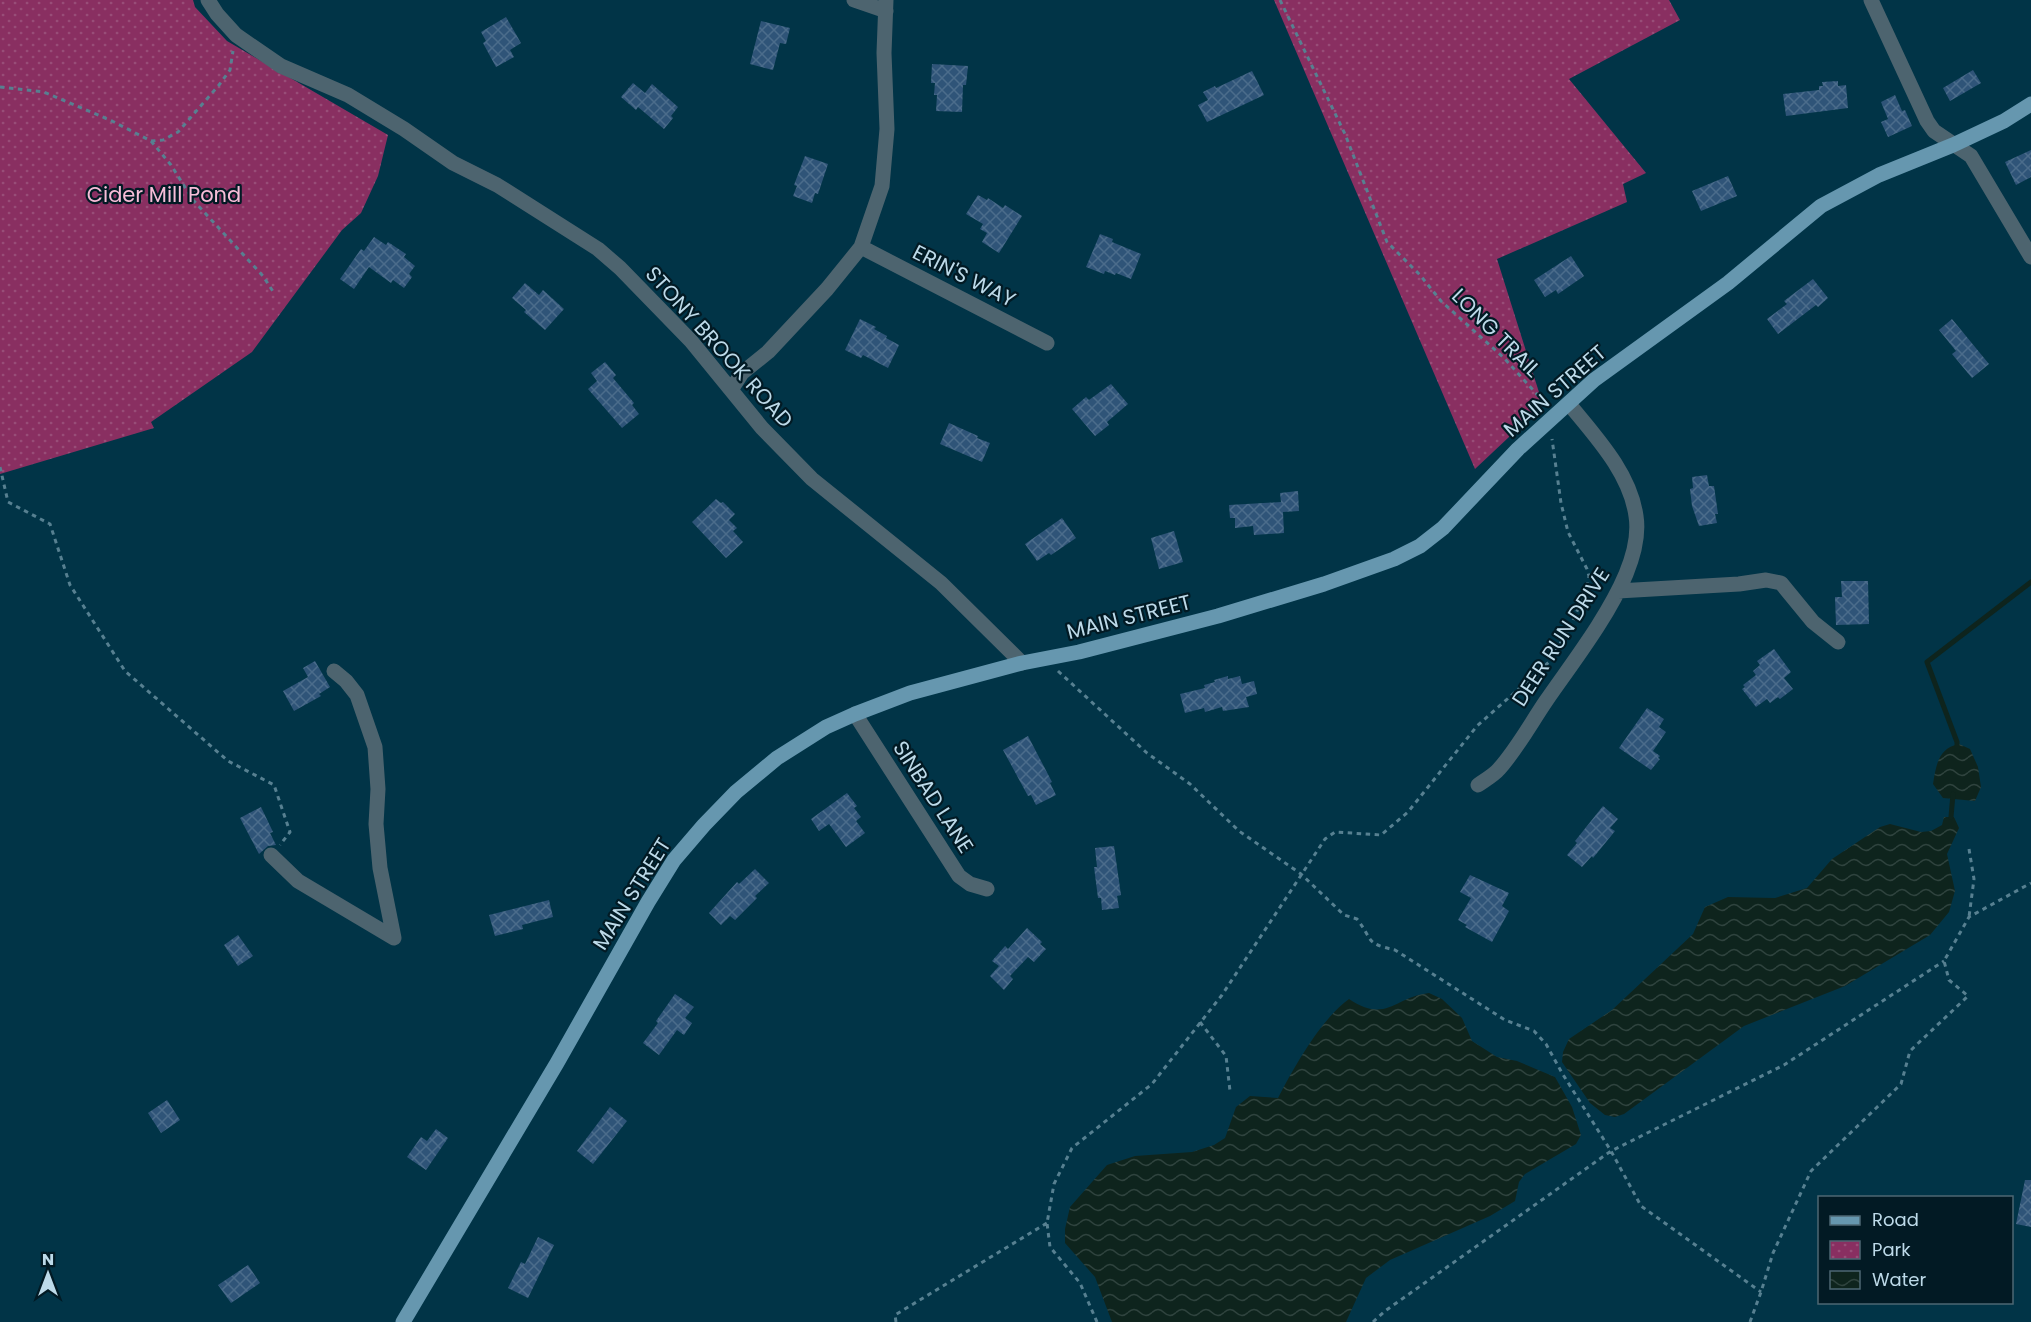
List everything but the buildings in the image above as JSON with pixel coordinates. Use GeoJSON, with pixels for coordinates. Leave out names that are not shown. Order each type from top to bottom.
{"type":"FeatureCollection","features":[{"type":"Feature","properties":{"kind":"main road","name":"MAIN STREET"},"geometry":{"type":"LineString","coordinates":[[403,1322],[674,860],[736,792],[777,758],[826,727],[910,693],[1022,663],[1079,652],[1218,616],[1324,584],[1394,559],[1420,546],[1443,528],[1547,422],[1594,380],[1728,283],[1821,206],[1879,175],[1953,145],[2031,104]]}},
{"type":"Feature","properties":{"kind":"street","name":"STONY BROOK ROAD"},"geometry":{"type":"LineString","coordinates":[[208,0],[236,35],[282,66],[348,95],[401,127],[453,163],[497,185],[598,249],[620,268],[691,341],[762,428],[812,479],[941,583],[1022,663]]}},
{"type":"Feature","properties":{"kind":"street"},"geometry":{"type":"LineString","coordinates":[[731,390],[742,373],[768,352],[827,289],[861,247],[882,186],[887,129],[884,54],[886,6],[854,0]]}},
{"type":"Feature","properties":{"kind":"street"},"geometry":{"type":"LineString","coordinates":[[1872,0],[1927,121],[1934,131],[1971,156],[2031,257]]}},
{"type":"Feature","properties":{"kind":"street","name":"ERIN'S WAY"},"geometry":{"type":"LineString","coordinates":[[861,247],[1047,343]]}},
{"type":"Feature","properties":{"kind":"street","name":"DEER RUN DRIVE"},"geometry":{"type":"LineString","coordinates":[[1478,785],[1499,770],[1582,649],[1618,591],[1633,553],[1637,534],[1636,516],[1631,498],[1607,450],[1569,404]]}},
{"type":"Feature","properties":{"kind":"street"},"geometry":{"type":"LineString","coordinates":[[1618,591],[1739,584],[1766,580],[1781,583],[1813,622],[1838,642]]}},
{"type":"Feature","properties":{"kind":"street"},"geometry":{"type":"LineString","coordinates":[[271,855],[298,881],[394,938],[380,868],[376,824],[378,789],[375,747],[357,695],[334,671]]}},
{"type":"Feature","properties":{"kind":"street","name":"SINBAD LANE"},"geometry":{"type":"LineString","coordinates":[[855,714],[959,876],[970,884],[987,889]]}},
{"type":"Feature","properties":{"kind":"path","name":"LONG TRAIL"},"geometry":{"type":"LineString","coordinates":[[1280,0],[1345,134],[1387,242],[1420,275],[1441,301],[1504,358],[1544,402],[1568,532],[1587,569],[1588,576],[1586,591],[1569,629],[1549,662],[1477,726],[1407,812],[1381,835],[1335,832],[1325,839],[1301,874]]}},
{"type":"Feature","properties":{"kind":"path"},"geometry":{"type":"LineString","coordinates":[[151,141],[163,140],[178,132],[219,85],[230,70],[236,35]]}},
{"type":"Feature","properties":{"kind":"path"},"geometry":{"type":"LineString","coordinates":[[0,87],[44,92],[112,120],[151,141],[171,165],[193,200],[263,276],[274,293]]}},
{"type":"Feature","properties":{"kind":"path"},"geometry":{"type":"LineString","coordinates":[[0,467],[8,502],[50,524],[70,585],[125,671],[228,761],[274,785],[290,832],[271,855]]}},
{"type":"Feature","properties":{"kind":"path"},"geometry":{"type":"LineString","coordinates":[[1047,658],[1061,674],[1147,753],[1190,784],[1239,831],[1301,874],[1344,915],[1357,919],[1371,942],[1395,950],[1505,1020],[1534,1031],[1546,1044],[1611,1151],[1641,1206],[1761,1292]]}},
{"type":"Feature","properties":{"kind":"path"},"geometry":{"type":"LineString","coordinates":[[1373,1322],[1611,1151],[1784,1065],[1944,961],[1969,917],[1974,879],[1969,849]]}},
{"type":"Feature","properties":{"kind":"path"},"geometry":{"type":"LineString","coordinates":[[1097,1322],[1080,1283],[1050,1247],[1047,1223],[1054,1184],[1072,1148],[1152,1084],[1222,995],[1301,874]]}},
{"type":"Feature","properties":{"kind":"path"},"geometry":{"type":"LineString","coordinates":[[1969,917],[2031,883]]}},
{"type":"Feature","properties":{"kind":"path"},"geometry":{"type":"LineString","coordinates":[[1750,1322],[1773,1252],[1811,1172],[1901,1084],[1910,1051],[1968,996],[1949,980],[1944,961]]}},
{"type":"Feature","properties":{"kind":"path"},"geometry":{"type":"LineString","coordinates":[[1200,1022],[1227,1056],[1230,1091]]}},
{"type":"Feature","properties":{"kind":"path"},"geometry":{"type":"LineString","coordinates":[[896,1322],[895,1315],[1047,1223]]}},
{"type":"Feature","properties":{"kind":"green space","name":"Cider Mill Pond"},"geometry":{"type":"Polygon","coordinates":[[[0,0],[193,0],[195,7],[227,41],[388,135],[378,176],[361,213],[342,230],[252,352],[151,422],[154,428],[0,474],[0,0]]]}},
{"type":"Feature","properties":{"kind":"green space"},"geometry":{"type":"Polygon","coordinates":[[[1274,0],[1669,0],[1680,20],[1569,79],[1646,173],[1623,184],[1627,202],[1497,259],[1543,405],[1475,469],[1274,0]]]}},
{"type":"Feature","properties":{"kind":"water"},"geometry":{"type":"Polygon","coordinates":[[[1959,744],[1970,749],[1978,767],[1981,787],[1975,801],[1943,798],[1933,784],[1937,764],[1942,754],[1946,749],[1959,744]]]}},
{"type":"Feature","properties":{"kind":"water"},"geometry":{"type":"Polygon","coordinates":[[[1944,817],[1954,817],[1959,828],[1947,854],[1955,891],[1949,912],[1930,935],[1845,986],[1744,1026],[1624,1114],[1615,1117],[1605,1115],[1590,1103],[1562,1062],[1563,1052],[1569,1039],[1612,1010],[1693,934],[1705,907],[1728,897],[1775,898],[1807,888],[1832,859],[1880,827],[1890,824],[1921,832],[1931,831],[1942,825],[1944,817]]]}},
{"type":"Feature","properties":{"kind":"water"},"geometry":{"type":"Polygon","coordinates":[[[1429,993],[1442,999],[1462,1018],[1472,1041],[1497,1057],[1517,1061],[1555,1077],[1572,1107],[1581,1135],[1576,1144],[1525,1174],[1519,1182],[1515,1201],[1490,1216],[1390,1260],[1366,1278],[1346,1322],[1112,1322],[1095,1277],[1065,1243],[1065,1229],[1070,1207],[1107,1165],[1135,1156],[1192,1152],[1214,1145],[1225,1138],[1236,1107],[1250,1096],[1278,1098],[1318,1031],[1349,999],[1362,1006],[1382,1009],[1417,995],[1429,993]]]}},
{"type":"Feature","properties":{"kind":"waterway"},"geometry":{"type":"LineString","coordinates":[[1957,752],[1957,742],[1927,662],[2031,582]]}},
{"type":"Feature","properties":{"kind":"waterway"},"geometry":{"type":"LineString","coordinates":[[1951,817],[1953,794]]}}]}
